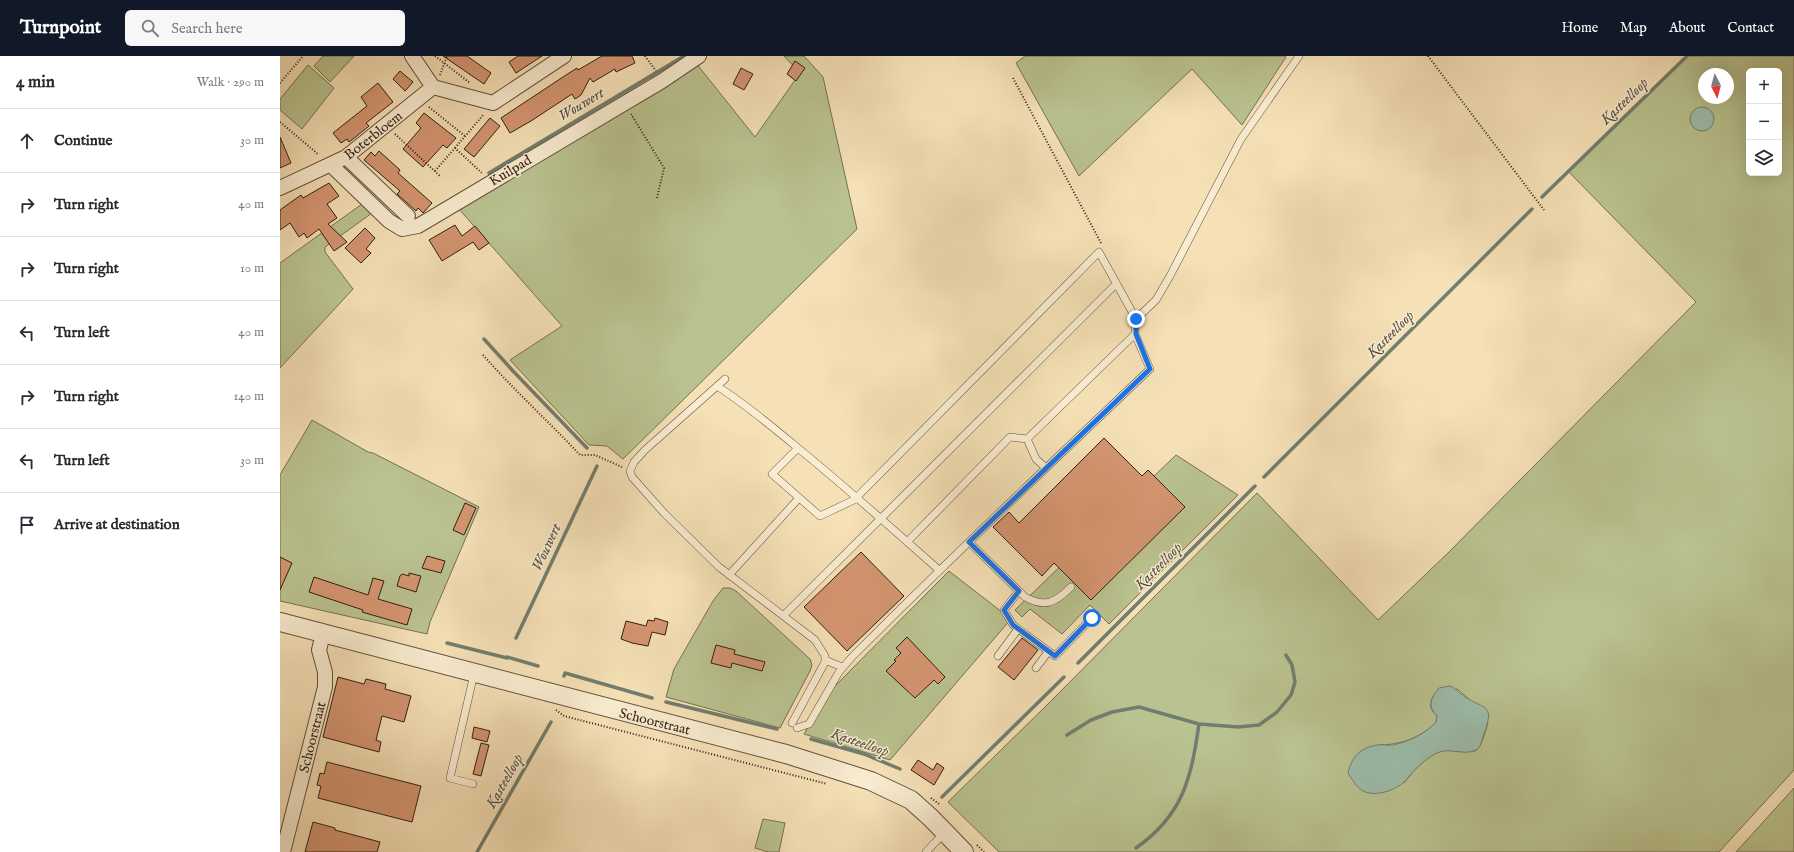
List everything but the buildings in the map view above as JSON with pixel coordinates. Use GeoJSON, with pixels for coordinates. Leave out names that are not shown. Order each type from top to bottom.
{"type":"FeatureCollection","features":[{"type":"Feature","properties":{"kind":"street"},"geometry":{"type":"LineString","coordinates":[[412,56],[435,88],[493,103],[564,56]]}},
{"type":"Feature","properties":{"kind":"street","name":"Kuilpad"},"geometry":{"type":"LineString","coordinates":[[331,165],[389,221],[402,229],[418,226],[699,56]]}},
{"type":"Feature","properties":{"kind":"street","name":"Boterbloem"},"geometry":{"type":"LineString","coordinates":[[280,188],[346,158],[420,97],[435,88]]}},
{"type":"Feature","properties":{"kind":"street"},"geometry":{"type":"LineString","coordinates":[[346,158],[408,216]]}},
{"type":"Feature","properties":{"kind":"street","name":"Schoorstraat"},"geometry":{"type":"LineString","coordinates":[[280,622],[786,754],[871,781],[910,800],[945,832],[964,852]]}},
{"type":"Feature","properties":{"kind":"street","name":"Schoorstraat"},"geometry":{"type":"LineString","coordinates":[[283,844],[325,687],[320,650],[323,634]]}},
{"type":"Feature","properties":{"kind":"lane"},"geometry":{"type":"LineString","coordinates":[[1136,319],[1156,300],[1241,139],[1299,56]]}},
{"type":"Feature","properties":{"kind":"lane"},"geometry":{"type":"LineString","coordinates":[[725,379],[645,450],[634,462],[630,471],[632,477],[664,513],[719,567],[815,640],[825,656],[825,660],[794,725],[809,724],[842,668],[939,570],[1150,369],[1136,334],[1136,319],[1100,252],[857,498],[820,516],[772,474],[798,448]]}},
{"type":"Feature","properties":{"kind":"lane"},"geometry":{"type":"LineString","coordinates":[[784,615],[1116,284]]}},
{"type":"Feature","properties":{"kind":"lane"},"geometry":{"type":"LineString","coordinates":[[1027,439],[1136,334]]}},
{"type":"Feature","properties":{"kind":"lane"},"geometry":{"type":"LineString","coordinates":[[717,386],[740,401],[798,448],[939,570]]}},
{"type":"Feature","properties":{"kind":"lane"},"geometry":{"type":"LineString","coordinates":[[908,542],[1010,437],[1027,439]]}},
{"type":"Feature","properties":{"kind":"lane"},"geometry":{"type":"LineString","coordinates":[[1027,439],[1036,459],[1046,468]]}},
{"type":"Feature","properties":{"kind":"lane"},"geometry":{"type":"LineString","coordinates":[[729,574],[799,498]]}},
{"type":"Feature","properties":{"kind":"lane"},"geometry":{"type":"LineString","coordinates":[[969,542],[1019,591],[1035,603],[1048,603],[1056,600],[1071,587]]}},
{"type":"Feature","properties":{"kind":"lane"},"geometry":{"type":"LineString","coordinates":[[1019,591],[1004,610],[1013,625],[1055,656],[1092,618]]}},
{"type":"Feature","properties":{"kind":"lane"},"geometry":{"type":"LineString","coordinates":[[998,656],[1018,629]]}},
{"type":"Feature","properties":{"kind":"lane"},"geometry":{"type":"LineString","coordinates":[[1036,668],[1048,652]]}},
{"type":"Feature","properties":{"kind":"lane"},"geometry":{"type":"LineString","coordinates":[[825,660],[842,668]]}},
{"type":"Feature","properties":{"kind":"lane"},"geometry":{"type":"LineString","coordinates":[[473,784],[450,778],[474,673]]}},
{"type":"Feature","properties":{"kind":"lane"},"geometry":{"type":"LineString","coordinates":[[926,852],[945,832]]}},
{"type":"Feature","properties":{"kind":"path"},"geometry":{"type":"LineString","coordinates":[[280,83],[303,56]]}},
{"type":"Feature","properties":{"kind":"path"},"geometry":{"type":"LineString","coordinates":[[435,56],[473,86]]}},
{"type":"Feature","properties":{"kind":"path"},"geometry":{"type":"LineString","coordinates":[[435,88],[443,63],[447,56]]}},
{"type":"Feature","properties":{"kind":"path"},"geometry":{"type":"LineString","coordinates":[[645,56],[654,67]]}},
{"type":"Feature","properties":{"kind":"path"},"geometry":{"type":"LineString","coordinates":[[1428,56],[1544,210]]}},
{"type":"Feature","properties":{"kind":"path"},"geometry":{"type":"LineString","coordinates":[[1013,78],[1102,241],[1100,252]]}},
{"type":"Feature","properties":{"kind":"path"},"geometry":{"type":"LineString","coordinates":[[420,97],[428,106],[465,136]]}},
{"type":"Feature","properties":{"kind":"path"},"geometry":{"type":"LineString","coordinates":[[624,102],[664,168],[657,198]]}},
{"type":"Feature","properties":{"kind":"path"},"geometry":{"type":"LineString","coordinates":[[435,171],[493,103]]}},
{"type":"Feature","properties":{"kind":"path"},"geometry":{"type":"LineString","coordinates":[[280,122],[331,165]]}},
{"type":"Feature","properties":{"kind":"path"},"geometry":{"type":"LineString","coordinates":[[386,125],[441,177]]}},
{"type":"Feature","properties":{"kind":"path"},"geometry":{"type":"LineString","coordinates":[[455,148],[491,181]]}},
{"type":"Feature","properties":{"kind":"path"},"geometry":{"type":"LineString","coordinates":[[482,355],[515,391],[537,410],[580,455],[595,455],[630,471]]}},
{"type":"Feature","properties":{"kind":"path","name":"Schoorstraat"},"geometry":{"type":"LineString","coordinates":[[557,710],[564,716],[832,785]]}},
{"type":"Feature","properties":{"kind":"green space"},"geometry":{"type":"Polygon","coordinates":[[[323,56],[354,56],[330,82],[314,66],[323,56]]]}},
{"type":"Feature","properties":{"kind":"green space"},"geometry":{"type":"Polygon","coordinates":[[[784,56],[804,56],[823,77],[857,229],[623,459],[607,446],[589,445],[510,360],[562,326],[458,208],[696,63],[755,137],[800,73],[784,56]]]}},
{"type":"Feature","properties":{"kind":"green space"},"geometry":{"type":"Polygon","coordinates":[[[1025,56],[1286,57],[1242,125],[1192,69],[1079,176],[1016,63],[1025,56]]]}},
{"type":"Feature","properties":{"kind":"green space"},"geometry":{"type":"Polygon","coordinates":[[[1688,56],[1794,56],[1794,770],[1719,852],[999,852],[948,802],[1049,703],[1257,493],[1378,620],[1449,552],[1696,302],[1568,171],[1688,56]],[[1457,689],[1434,695],[1431,701],[1431,708],[1437,716],[1436,722],[1430,728],[1410,740],[1394,744],[1378,745],[1404,783],[1423,762],[1441,751],[1472,752],[1479,747],[1488,723],[1469,699],[1457,689]]]}},
{"type":"Feature","properties":{"kind":"green space"},"geometry":{"type":"Polygon","coordinates":[[[308,65],[334,88],[302,129],[280,110],[280,99],[308,65]]]}},
{"type":"Feature","properties":{"kind":"green space"},"geometry":{"type":"Polygon","coordinates":[[[362,204],[372,213],[325,247],[325,252],[353,289],[280,368],[280,263],[362,204]]]}},
{"type":"Feature","properties":{"kind":"green space"},"geometry":{"type":"Polygon","coordinates":[[[312,420],[368,452],[373,453],[479,507],[430,622],[427,634],[280,601],[280,475],[312,420]]]}},
{"type":"Feature","properties":{"kind":"green space"},"geometry":{"type":"Polygon","coordinates":[[[1176,455],[1238,495],[1109,624],[1090,605],[1062,634],[1030,609],[1022,617],[1015,610],[1176,455]]]}},
{"type":"Feature","properties":{"kind":"green space"},"geometry":{"type":"Polygon","coordinates":[[[949,571],[1011,619],[890,760],[804,734],[831,690],[949,571]]]}},
{"type":"Feature","properties":{"kind":"green space"},"geometry":{"type":"Polygon","coordinates":[[[723,588],[730,588],[736,591],[810,659],[812,665],[810,671],[780,728],[666,697],[674,669],[713,601],[723,588]]]}},
{"type":"Feature","properties":{"kind":"green space"},"geometry":{"type":"Polygon","coordinates":[[[1794,788],[1794,852],[1736,852],[1794,788]]]}},
{"type":"Feature","properties":{"kind":"green space"},"geometry":{"type":"Polygon","coordinates":[[[763,819],[785,823],[779,852],[768,852],[755,848],[763,819]]]}},
{"type":"Feature","properties":{"kind":"shaded area"},"geometry":{"type":"Polygon","coordinates":[[[1702,107],[1711,110],[1714,119],[1711,128],[1702,131],[1693,128],[1690,119],[1693,110],[1702,107]]]}},
{"type":"Feature","properties":{"kind":"shaded area"},"geometry":{"type":"Polygon","coordinates":[[[1450,686],[1465,697],[1483,706],[1488,712],[1487,724],[1478,749],[1471,752],[1442,751],[1437,753],[1421,764],[1403,783],[1389,791],[1368,793],[1358,787],[1348,773],[1354,757],[1361,751],[1371,746],[1393,745],[1417,736],[1427,730],[1436,722],[1437,716],[1431,705],[1434,695],[1439,688],[1450,686]]]}},
{"type":"Feature","properties":{"kind":"waterway","name":"Wouwert"},"geometry":{"type":"LineString","coordinates":[[489,173],[684,56]]}},
{"type":"Feature","properties":{"kind":"waterway","name":"Kasteelloop"},"geometry":{"type":"LineString","coordinates":[[1542,197],[1687,56]]}},
{"type":"Feature","properties":{"kind":"waterway","name":"Kasteelloop"},"geometry":{"type":"LineString","coordinates":[[1264,477],[1532,209]]}},
{"type":"Feature","properties":{"kind":"waterway","name":"Wouwert"},"geometry":{"type":"LineString","coordinates":[[484,339],[587,448]]}},
{"type":"Feature","properties":{"kind":"waterway","name":"Wouwert"},"geometry":{"type":"LineString","coordinates":[[516,638],[597,466]]}},
{"type":"Feature","properties":{"kind":"waterway","name":"Kasteelloop"},"geometry":{"type":"LineString","coordinates":[[1078,663],[1255,486]]}},
{"type":"Feature","properties":{"kind":"waterway"},"geometry":{"type":"LineString","coordinates":[[447,643],[507,658]]}},
{"type":"Feature","properties":{"kind":"waterway"},"geometry":{"type":"LineString","coordinates":[[1067,735],[1091,720],[1112,712],[1139,707],[1199,724],[1238,727],[1259,725],[1277,712],[1291,695],[1295,682],[1292,665],[1286,655]]}},
{"type":"Feature","properties":{"kind":"waterway","name":"Wouwert"},"geometry":{"type":"LineString","coordinates":[[507,657],[538,666]]}},
{"type":"Feature","properties":{"kind":"waterway","name":"Kasteelloop"},"geometry":{"type":"LineString","coordinates":[[564,676],[565,673],[652,698]]}},
{"type":"Feature","properties":{"kind":"waterway","name":"Kasteelloop"},"geometry":{"type":"LineString","coordinates":[[942,797],[1064,677]]}},
{"type":"Feature","properties":{"kind":"waterway","name":"Kasteelloop"},"geometry":{"type":"LineString","coordinates":[[666,702],[777,729]]}},
{"type":"Feature","properties":{"kind":"waterway","name":"Kasteelloop"},"geometry":{"type":"LineString","coordinates":[[477,852],[551,722]]}},
{"type":"Feature","properties":{"kind":"waterway"},"geometry":{"type":"LineString","coordinates":[[1136,848],[1165,822],[1182,794],[1188,779],[1199,724]]}},
{"type":"Feature","properties":{"kind":"waterway","name":"Kasteelloop"},"geometry":{"type":"LineString","coordinates":[[811,739],[864,754],[900,769]]}},
{"type":"Feature","properties":{"kind":"route"},"geometry":{"type":"LineString","coordinates":[[1092,618],[1055,656],[1013,625],[1004,610],[1019,591],[969,542],[1150,369],[1136,334],[1136,319]]}}]}
